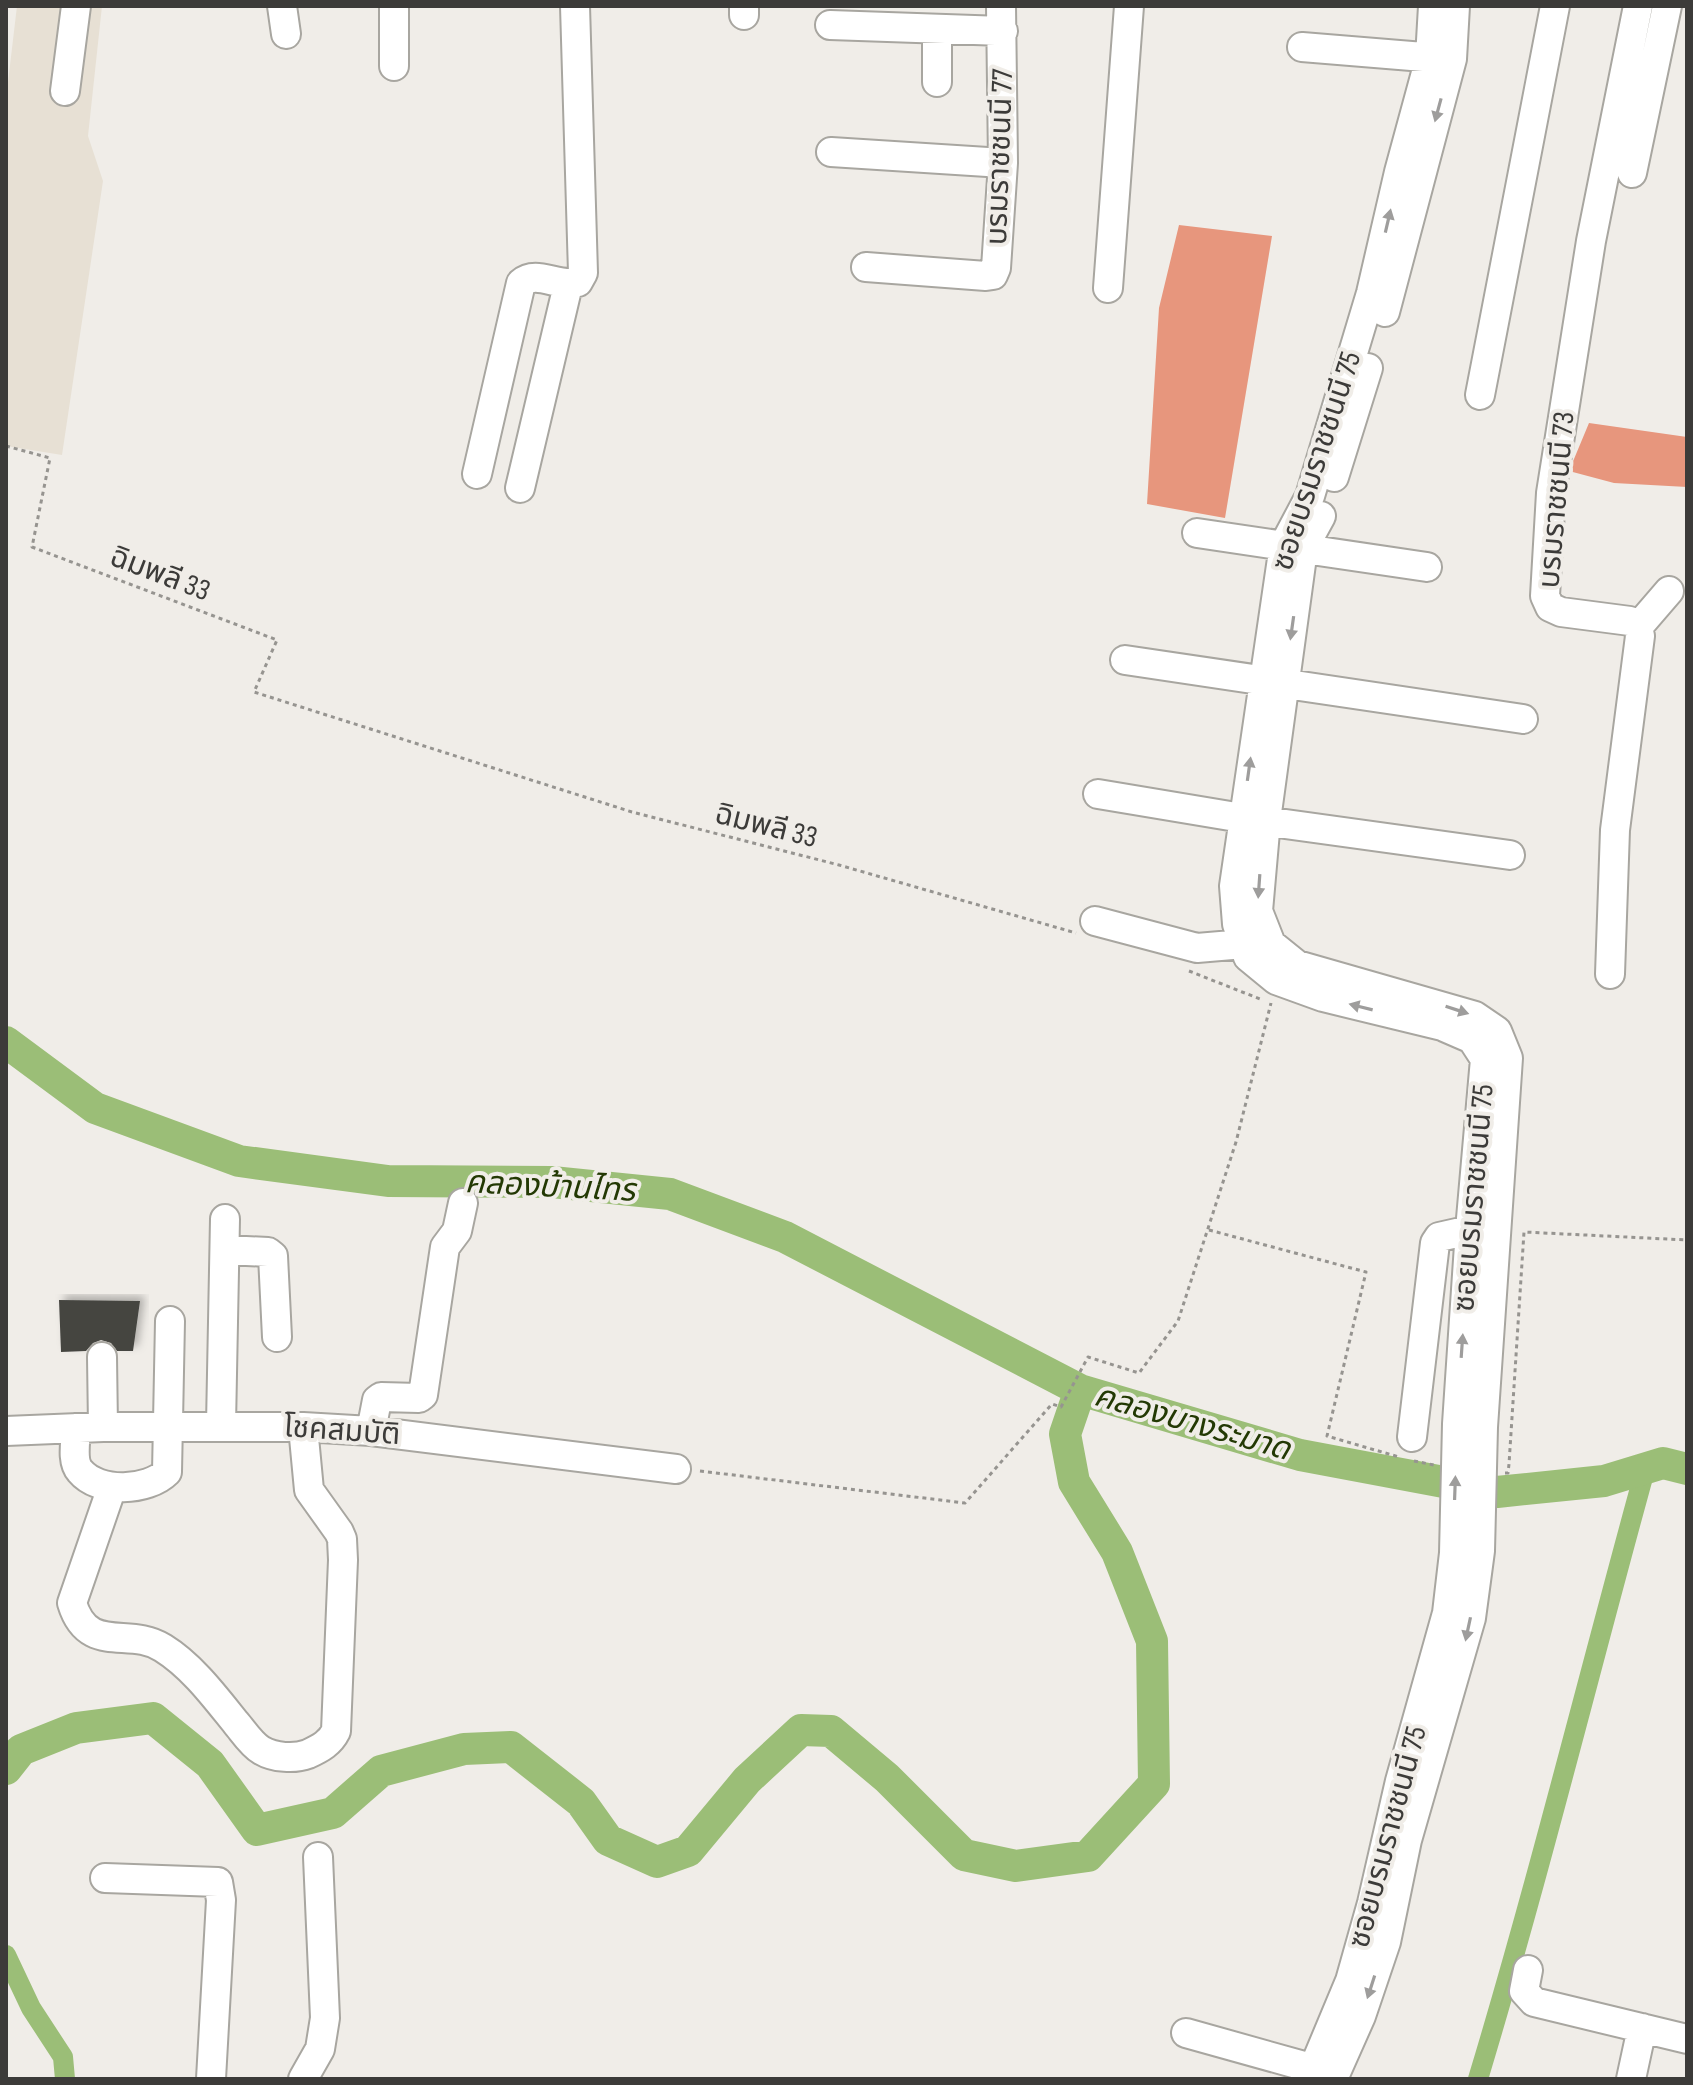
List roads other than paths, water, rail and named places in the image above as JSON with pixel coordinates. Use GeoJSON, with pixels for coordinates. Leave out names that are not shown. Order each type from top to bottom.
{"type":"FeatureCollection","features":[{"type":"Feature","properties":{"kind":"street"},"geometry":{"type":"LineString","coordinates":[[65,91],[76,6]]}},
{"type":"Feature","properties":{"kind":"street"},"geometry":{"type":"LineString","coordinates":[[282,6],[286,34]]}},
{"type":"Feature","properties":{"kind":"street"},"geometry":{"type":"LineString","coordinates":[[394,6],[394,66]]}},
{"type":"Feature","properties":{"kind":"street"},"geometry":{"type":"LineString","coordinates":[[477,474],[521,283],[535,276],[568,285],[578,282],[583,273],[575,6]]}},
{"type":"Feature","properties":{"kind":"street"},"geometry":{"type":"LineString","coordinates":[[1108,288],[1129,6]]}},
{"type":"Feature","properties":{"kind":"street","name":"ซอยบรมราชชนนี 75"},"geometry":{"type":"LineString","coordinates":[[1433,6],[1441,58]]}},
{"type":"Feature","properties":{"kind":"street","name":"ซอยบรมราชชนนี 75"},"geometry":{"type":"LineString","coordinates":[[1455,6],[1441,58],[1399,172],[1371,293],[1294,547],[1254,819],[1234,886],[1237,924],[1248,957],[1276,980],[1323,997],[1442,1026],[1472,1039],[1485,1059],[1484,1232]]}},
{"type":"Feature","properties":{"kind":"street"},"geometry":{"type":"LineString","coordinates":[[1480,395],[1555,6]]}},
{"type":"Feature","properties":{"kind":"street","name":"บรมราชชนนี 73"},"geometry":{"type":"LineString","coordinates":[[1638,6],[1588,256],[1551,493],[1545,596],[1550,607],[1561,612],[1630,621],[1638,627]]}},
{"type":"Feature","properties":{"kind":"street"},"geometry":{"type":"LineString","coordinates":[[1632,173],[1667,6]]}},
{"type":"Feature","properties":{"kind":"street"},"geometry":{"type":"LineString","coordinates":[[830,25],[937,29],[1002,18]]}},
{"type":"Feature","properties":{"kind":"street","name":"บรมราชชนนี 77"},"geometry":{"type":"LineString","coordinates":[[866,267],[993,275],[1003,163],[1002,18]]}},
{"type":"Feature","properties":{"kind":"street"},"geometry":{"type":"LineString","coordinates":[[937,29],[937,82]]}},
{"type":"Feature","properties":{"kind":"street"},"geometry":{"type":"LineString","coordinates":[[1302,47],[1441,58]]}},
{"type":"Feature","properties":{"kind":"street"},"geometry":{"type":"LineString","coordinates":[[831,152],[1003,163]]}},
{"type":"Feature","properties":{"kind":"street"},"geometry":{"type":"LineString","coordinates":[[520,488],[568,285]]}},
{"type":"Feature","properties":{"kind":"street"},"geometry":{"type":"LineString","coordinates":[[1197,533],[1427,567]]}},
{"type":"Feature","properties":{"kind":"street"},"geometry":{"type":"LineString","coordinates":[[1610,974],[1615,830],[1640,636],[1638,627],[1669,591]]}},
{"type":"Feature","properties":{"kind":"street"},"geometry":{"type":"LineString","coordinates":[[1125,660],[1523,719]]}},
{"type":"Feature","properties":{"kind":"street"},"geometry":{"type":"LineString","coordinates":[[1098,794],[1510,855]]}},
{"type":"Feature","properties":{"kind":"street","name":"ซอยบรมราชชนนี 75"},"geometry":{"type":"LineString","coordinates":[[1254,819],[1258,911],[1271,944],[1297,965],[1475,1016],[1497,1031],[1508,1058],[1484,1232],[1470,1425],[1467,1636],[1407,1840],[1386,1942],[1361,2016],[1328,2076]]}},
{"type":"Feature","properties":{"kind":"street"},"geometry":{"type":"LineString","coordinates":[[1088,928],[1197,948],[1244,944]]}},
{"type":"Feature","properties":{"kind":"street"},"geometry":{"type":"LineString","coordinates":[[371,1431],[377,1400],[381,1397],[419,1398],[423,1395],[445,1247],[457,1231],[463,1203]]}},
{"type":"Feature","properties":{"kind":"street"},"geometry":{"type":"LineString","coordinates":[[221,1425],[225,1219]]}},
{"type":"Feature","properties":{"kind":"street"},"geometry":{"type":"LineString","coordinates":[[1412,1437],[1434,1247],[1439,1237],[1484,1232]]}},
{"type":"Feature","properties":{"kind":"street"},"geometry":{"type":"LineString","coordinates":[[226,1250],[268,1252],[273,1256],[277,1337]]}},
{"type":"Feature","properties":{"kind":"street"},"geometry":{"type":"LineString","coordinates":[[102,1357],[90,1427],[75,1462],[79,1471],[97,1483],[112,1487],[146,1485],[167,1472],[170,1321]]}},
{"type":"Feature","properties":{"kind":"street","name":"โชคสมบัติ"},"geometry":{"type":"LineString","coordinates":[[6,1431],[221,1425],[303,1427],[371,1431],[676,1469]]}},
{"type":"Feature","properties":{"kind":"street"},"geometry":{"type":"LineString","coordinates":[[112,1487],[72,1603],[81,1625],[100,1637],[154,1642],[167,1650],[205,1686],[259,1749],[298,1758],[319,1749],[331,1740],[336,1731],[343,1560],[339,1532],[309,1490],[303,1427]]}},
{"type":"Feature","properties":{"kind":"street"},"geometry":{"type":"LineString","coordinates":[[303,2079],[320,2049],[325,2018],[318,1857]]}},
{"type":"Feature","properties":{"kind":"street"},"geometry":{"type":"LineString","coordinates":[[105,1878],[218,1882],[221,1900],[211,2079]]}},
{"type":"Feature","properties":{"kind":"street"},"geometry":{"type":"LineString","coordinates":[[1528,1970],[1524,1991],[1534,2002],[1687,2039]]}},
{"type":"Feature","properties":{"kind":"street"},"geometry":{"type":"LineString","coordinates":[[1631,2079],[1642,2028]]}},
{"type":"Feature","properties":{"kind":"street"},"geometry":{"type":"LineString","coordinates":[[1186,2033],[1328,2076]]}},
{"type":"Feature","properties":{"kind":"waterway","name":"คลองบ้านไทร"},"geometry":{"type":"LineString","coordinates":[[6,1042],[95,1108],[239,1161],[388,1181],[552,1182],[670,1194],[785,1237],[1080,1390],[1300,1455],[1497,1492],[1604,1481],[1663,1463],[1687,1469]]}},
{"type":"Feature","properties":{"kind":"waterway","name":"คลองบางระมาด"},"geometry":{"type":"LineString","coordinates":[[6,1769],[21,1750],[76,1728],[153,1718],[210,1764],[257,1830],[333,1813],[381,1771],[464,1749],[511,1747],[581,1802],[608,1840],[657,1862],[688,1851],[747,1780],[801,1730],[831,1731],[887,1778],[964,1855],[1016,1866],[1088,1856],[1154,1784],[1152,1641],[1117,1552],[1074,1482],[1065,1434],[1080,1390]]}},
{"type":"Feature","properties":{"kind":"waterway"},"geometry":{"type":"LineString","coordinates":[[1478,2079],[1645,1470]]}},
{"type":"Feature","properties":{"kind":"waterway","name":"คลองบางระมาด"},"geometry":{"type":"LineString","coordinates":[[6,1955],[31,2008],[63,2057],[65,2079]]}}]}
